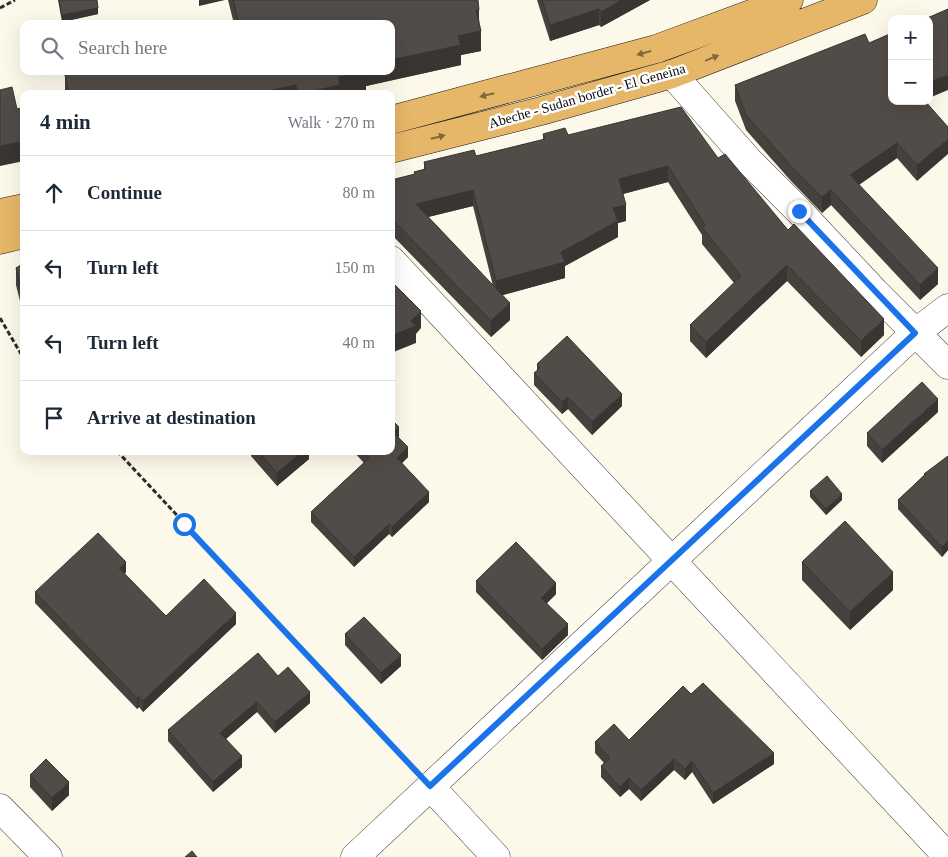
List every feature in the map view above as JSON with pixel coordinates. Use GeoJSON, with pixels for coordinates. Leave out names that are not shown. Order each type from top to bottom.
{"type":"FeatureCollection","features":[{"type":"Feature","properties":{"kind":"highway","name":"Abeche - Sudan border - El Geneina"},"geometry":{"type":"LineString","coordinates":[[395,119],[656,49],[788,0]]}},
{"type":"Feature","properties":{"kind":"highway","name":"Abeche - Sudan border - El Geneina"},"geometry":{"type":"LineString","coordinates":[[395,148],[540,111],[672,74],[861,0]]}},
{"type":"Feature","properties":{"kind":"highway"},"geometry":{"type":"LineString","coordinates":[[534,83],[540,111]]}},
{"type":"Feature","properties":{"kind":"highway"},"geometry":{"type":"LineString","coordinates":[[0,213],[20,209]]}},
{"type":"Feature","properties":{"kind":"highway"},"geometry":{"type":"LineString","coordinates":[[0,240],[20,235]]}},
{"type":"Feature","properties":{"kind":"street"},"geometry":{"type":"LineString","coordinates":[[672,74],[750,162],[948,365]]}},
{"type":"Feature","properties":{"kind":"street"},"geometry":{"type":"LineString","coordinates":[[395,264],[948,857]]}},
{"type":"Feature","properties":{"kind":"street"},"geometry":{"type":"LineString","coordinates":[[355,857],[915,333],[948,308]]}},
{"type":"Feature","properties":{"kind":"street"},"geometry":{"type":"LineString","coordinates":[[430,786],[496,857]]}},
{"type":"Feature","properties":{"kind":"street"},"geometry":{"type":"LineString","coordinates":[[0,808],[48,857]]}},
{"type":"Feature","properties":{"kind":"path"},"geometry":{"type":"LineString","coordinates":[[0,8],[14,0]]}},
{"type":"Feature","properties":{"kind":"path"},"geometry":{"type":"LineString","coordinates":[[0,318],[20,352]]}},
{"type":"Feature","properties":{"kind":"path"},"geometry":{"type":"LineString","coordinates":[[121,455],[430,786]]}},
{"type":"Feature","properties":{"kind":"building"},"geometry":{"type":"Polygon","coordinates":[[[59,0],[97,0],[98,8],[62,15],[59,0]]]}},
{"type":"Feature","properties":{"kind":"building"},"geometry":{"type":"Polygon","coordinates":[[[233,0],[478,0],[479,10],[476,10],[481,31],[458,36],[461,45],[395,59],[395,20],[238,20],[233,0]]]}},
{"type":"Feature","properties":{"kind":"building"},"geometry":{"type":"Polygon","coordinates":[[[542,0],[622,0],[601,12],[599,9],[550,25],[542,0]]]}},
{"type":"Feature","properties":{"kind":"building"},"geometry":{"type":"Polygon","coordinates":[[[948,9],[948,75],[933,81],[933,60],[933,16],[948,9]]]}},
{"type":"Feature","properties":{"kind":"building"},"geometry":{"type":"Polygon","coordinates":[[[865,34],[869,43],[888,35],[888,105],[929,105],[948,127],[948,139],[917,165],[897,143],[850,175],[938,268],[920,285],[831,190],[822,197],[791,166],[746,115],[735,85],[865,34]]]}},
{"type":"Feature","properties":{"kind":"building"},"geometry":{"type":"Polygon","coordinates":[[[65,75],[350,75],[339,77],[340,85],[317,90],[297,90],[296,85],[272,90],[68,90],[65,75]]]}},
{"type":"Feature","properties":{"kind":"building"},"geometry":{"type":"Polygon","coordinates":[[[12,87],[17,109],[20,108],[20,142],[0,146],[0,90],[12,87]]]}},
{"type":"Feature","properties":{"kind":"building"},"geometry":{"type":"Polygon","coordinates":[[[681,107],[718,158],[725,154],[788,230],[794,224],[884,319],[861,341],[787,265],[706,342],[690,325],[741,276],[702,227],[705,225],[668,166],[619,179],[626,205],[613,208],[618,221],[561,252],[565,262],[496,281],[473,190],[416,204],[510,303],[491,321],[395,222],[395,179],[426,169],[424,162],[474,150],[476,156],[545,139],[543,134],[565,128],[568,135],[681,107]]]}},
{"type":"Feature","properties":{"kind":"building"},"geometry":{"type":"Polygon","coordinates":[[[20,266],[20,284],[16,268],[20,266]]]}},
{"type":"Feature","properties":{"kind":"building"},"geometry":{"type":"Polygon","coordinates":[[[395,285],[421,311],[411,321],[416,326],[395,334],[395,285]]]}},
{"type":"Feature","properties":{"kind":"building"},"geometry":{"type":"Polygon","coordinates":[[[567,336],[622,394],[592,422],[568,397],[562,402],[534,373],[540,368],[537,364],[567,336]]]}},
{"type":"Feature","properties":{"kind":"building"},"geometry":{"type":"Polygon","coordinates":[[[922,382],[938,399],[882,450],[867,433],[922,382]]]}},
{"type":"Feature","properties":{"kind":"building"},"geometry":{"type":"Polygon","coordinates":[[[395,434],[408,447],[397,458],[429,492],[392,527],[389,524],[354,557],[311,512],[369,458],[366,455],[395,455],[395,434]]]}},
{"type":"Feature","properties":{"kind":"building"},"geometry":{"type":"Polygon","coordinates":[[[261,455],[298,455],[277,473],[261,455]]]}},
{"type":"Feature","properties":{"kind":"building"},"geometry":{"type":"Polygon","coordinates":[[[948,456],[948,541],[942,547],[898,500],[924,474],[948,456]]]}},
{"type":"Feature","properties":{"kind":"building"},"geometry":{"type":"Polygon","coordinates":[[[827,476],[842,494],[826,509],[810,491],[827,476]]]}},
{"type":"Feature","properties":{"kind":"building"},"geometry":{"type":"Polygon","coordinates":[[[845,521],[893,572],[850,612],[802,562],[845,521]]]}},
{"type":"Feature","properties":{"kind":"building"},"geometry":{"type":"Polygon","coordinates":[[[98,533],[126,562],[119,568],[166,616],[204,579],[236,613],[143,701],[139,697],[137,698],[35,592],[98,533]]]}},
{"type":"Feature","properties":{"kind":"building"},"geometry":{"type":"Polygon","coordinates":[[[516,542],[556,583],[541,598],[568,624],[542,649],[476,581],[516,542]]]}},
{"type":"Feature","properties":{"kind":"building"},"geometry":{"type":"Polygon","coordinates":[[[364,617],[401,655],[381,673],[345,634],[364,617]]]}},
{"type":"Feature","properties":{"kind":"building"},"geometry":{"type":"Polygon","coordinates":[[[258,653],[278,676],[288,667],[310,692],[275,722],[257,702],[220,733],[242,756],[213,782],[168,730],[258,653]]]}},
{"type":"Feature","properties":{"kind":"building"},"geometry":{"type":"Polygon","coordinates":[[[703,683],[774,753],[713,793],[692,761],[685,769],[674,759],[641,790],[629,778],[620,787],[601,766],[610,758],[595,742],[614,724],[629,740],[683,686],[691,694],[703,683]]]}},
{"type":"Feature","properties":{"kind":"building"},"geometry":{"type":"Polygon","coordinates":[[[46,759],[69,782],[52,798],[30,775],[46,759]]]}},
{"type":"Feature","properties":{"kind":"building"},"geometry":{"type":"Polygon","coordinates":[[[192,851],[197,857],[185,857],[192,851]]]}},
{"type":"Feature","properties":{"kind":"route"},"geometry":{"type":"LineString","coordinates":[[184,524],[430,786],[915,333],[799,211]]}}]}
